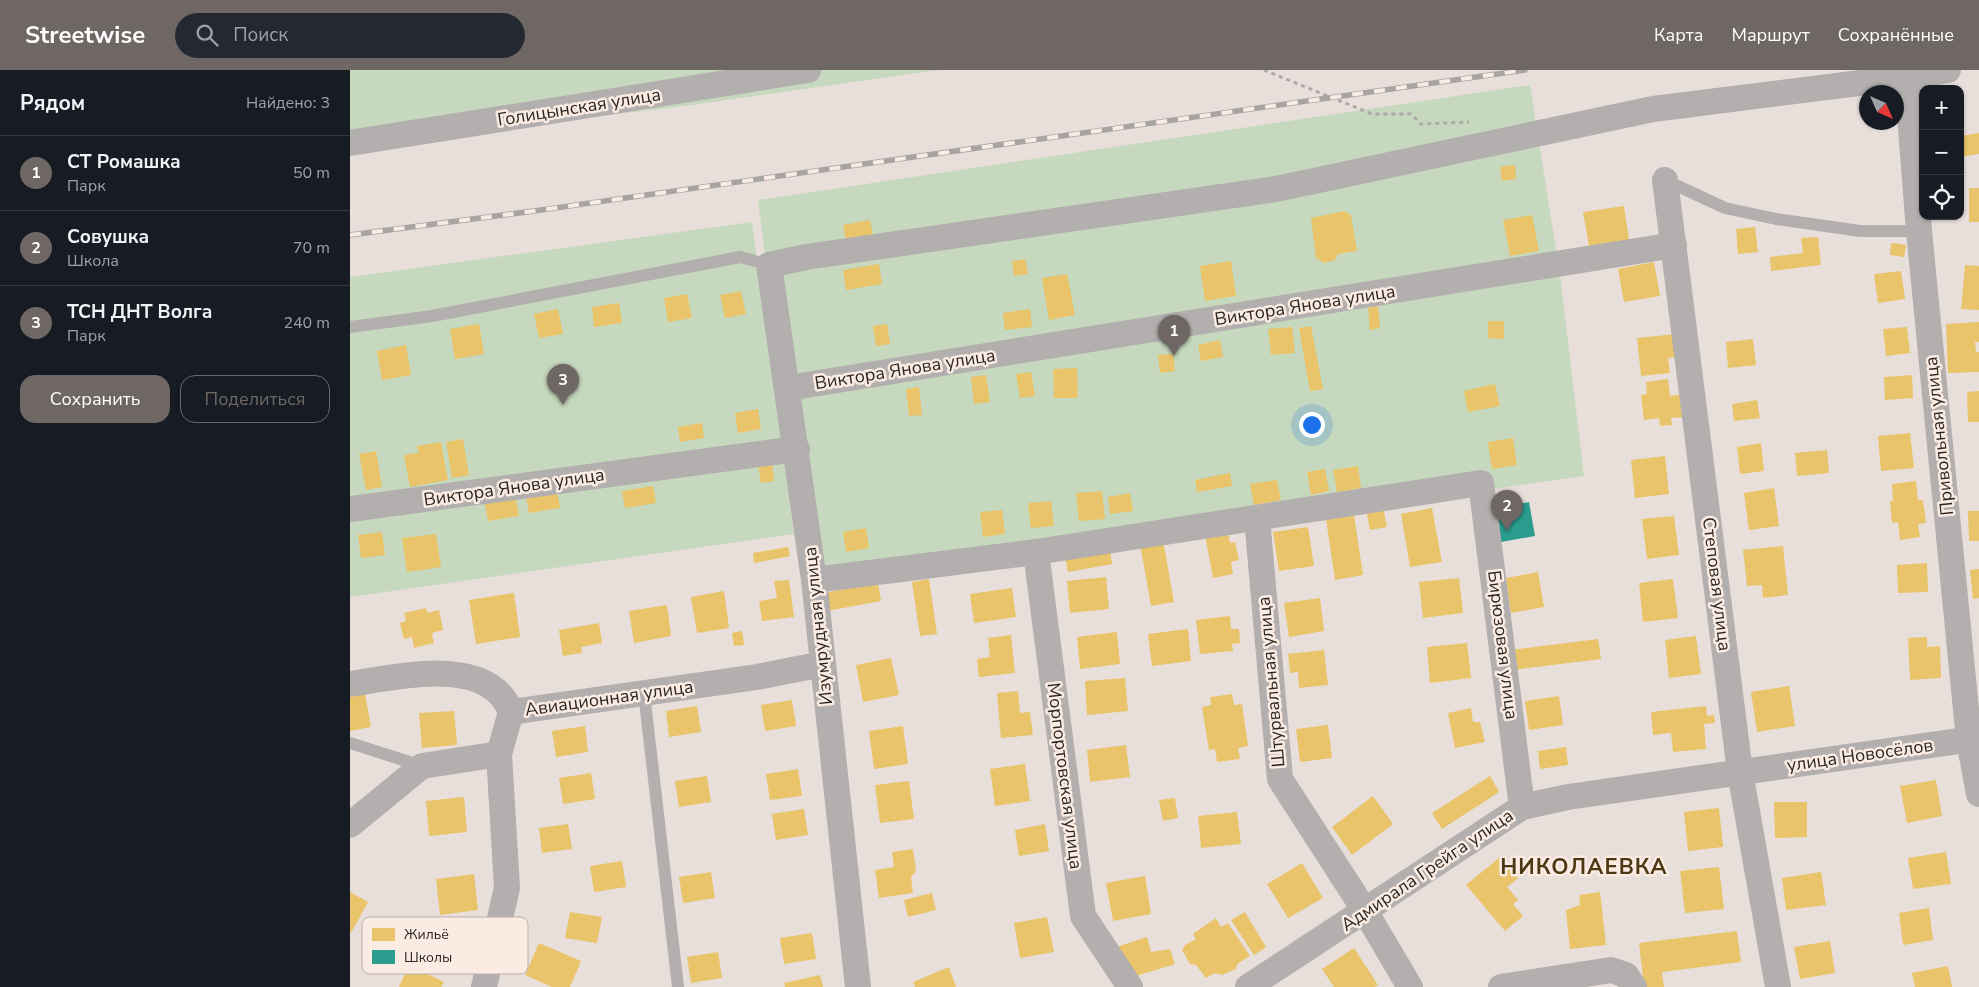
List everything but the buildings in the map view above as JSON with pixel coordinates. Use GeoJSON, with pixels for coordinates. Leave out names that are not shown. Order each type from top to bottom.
{"type":"FeatureCollection","features":[{"type":"Feature","properties":{"kind":"street","name":"Голицынская улица"},"geometry":{"type":"LineString","coordinates":[[350,143],[808,70]]}},
{"type":"Feature","properties":{"kind":"street"},"geometry":{"type":"LineString","coordinates":[[769,265],[816,255],[1276,189],[1652,109],[1907,77],[1948,70]]}},
{"type":"Feature","properties":{"kind":"street","name":"Привольная улица"},"geometry":{"type":"LineString","coordinates":[[1907,77],[1919,231],[1979,794]]}},
{"type":"Feature","properties":{"kind":"street","name":"Степовая улица"},"geometry":{"type":"LineString","coordinates":[[1664,180],[1674,245],[1740,772],[1778,987]]}},
{"type":"Feature","properties":{"kind":"street","name":"Виктора Янова улица"},"geometry":{"type":"LineString","coordinates":[[788,388],[1674,245]]}},
{"type":"Feature","properties":{"kind":"street","name":"Изумрудная улица"},"geometry":{"type":"LineString","coordinates":[[769,265],[797,449],[814,580],[858,987]]}},
{"type":"Feature","properties":{"kind":"street","name":"Виктора Янова улица"},"geometry":{"type":"LineString","coordinates":[[350,509],[797,449]]}},
{"type":"Feature","properties":{"kind":"street","name":"Бирюзовая улица"},"geometry":{"type":"LineString","coordinates":[[1256,518],[1481,483],[1522,807]]}},
{"type":"Feature","properties":{"kind":"street"},"geometry":{"type":"LineString","coordinates":[[814,580],[1036,552],[1256,518]]}},
{"type":"Feature","properties":{"kind":"street","name":"Штурвальная улица"},"geometry":{"type":"LineString","coordinates":[[1256,518],[1280,779],[1365,911],[1410,987]]}},
{"type":"Feature","properties":{"kind":"street","name":"Морпортовская улица"},"geometry":{"type":"LineString","coordinates":[[1036,552],[1084,916],[1130,987]]}},
{"type":"Feature","properties":{"kind":"street","name":"Авиационная улица"},"geometry":{"type":"LineString","coordinates":[[350,684],[424,673],[462,676],[492,685],[506,701],[511,712],[757,676],[822,664]]}},
{"type":"Feature","properties":{"kind":"street"},"geometry":{"type":"LineString","coordinates":[[500,917],[507,888],[499,754],[511,712]]}},
{"type":"Feature","properties":{"kind":"street","name":"улица Новосёлов"},"geometry":{"type":"LineString","coordinates":[[1740,772],[1974,739]]}},
{"type":"Feature","properties":{"kind":"street"},"geometry":{"type":"LineString","coordinates":[[350,825],[422,766],[499,754]]}},
{"type":"Feature","properties":{"kind":"street","name":"Адмирала Грейга улица"},"geometry":{"type":"LineString","coordinates":[[1248,987],[1522,807],[1568,797],[1740,772]]}},
{"type":"Feature","properties":{"kind":"street"},"geometry":{"type":"LineString","coordinates":[[1501,987],[1611,970],[1630,981]]}},
{"type":"Feature","properties":{"kind":"street"},"geometry":{"type":"LineString","coordinates":[[484,987],[487,974]]}},
{"type":"Feature","properties":{"kind":"lane"},"geometry":{"type":"LineString","coordinates":[[1664,180],[1726,208],[1776,219],[1860,231],[1919,231]]}},
{"type":"Feature","properties":{"kind":"lane"},"geometry":{"type":"LineString","coordinates":[[350,327],[432,316],[740,257],[769,265]]}},
{"type":"Feature","properties":{"kind":"lane"},"geometry":{"type":"LineString","coordinates":[[644,693],[678,987]]}},
{"type":"Feature","properties":{"kind":"lane"},"geometry":{"type":"LineString","coordinates":[[350,743],[422,766]]}},
{"type":"Feature","properties":{"kind":"path"},"geometry":{"type":"LineString","coordinates":[[1264,70],[1372,114],[1411,114],[1421,124],[1468,122],[1506,140]]}},
{"type":"Feature","properties":{"kind":"green space"},"geometry":{"type":"Polygon","coordinates":[[[350,70],[938,70],[678,107],[350,144],[350,70]]]}},
{"type":"Feature","properties":{"kind":"green space"},"geometry":{"type":"Polygon","coordinates":[[[1530,85],[1560,275],[1584,476],[807,585],[758,200],[1530,85]]]}},
{"type":"Feature","properties":{"kind":"green space"},"geometry":{"type":"Polygon","coordinates":[[[752,222],[794,534],[350,597],[350,277],[752,222]]]}},
{"type":"Feature","properties":{"kind":"railway"},"geometry":{"type":"LineString","coordinates":[[350,235],[534,211],[1525,70]]}},
{"type":"Feature","properties":{"kind":"place","name":"СТ Ромашка"},"geometry":{"type":"Point","coordinates":[1174,356]}},
{"type":"Feature","properties":{"kind":"place","name":"ТСН ДНТ Волга"},"geometry":{"type":"Point","coordinates":[563,405]}},
{"type":"Feature","properties":{"kind":"place","name":"Совушка"},"geometry":{"type":"Point","coordinates":[1507,531]}},
{"type":"Feature","properties":{"kind":"district","name":"НИКОЛАЕВКА"},"geometry":{"type":"Point","coordinates":[1584,866]}}]}
